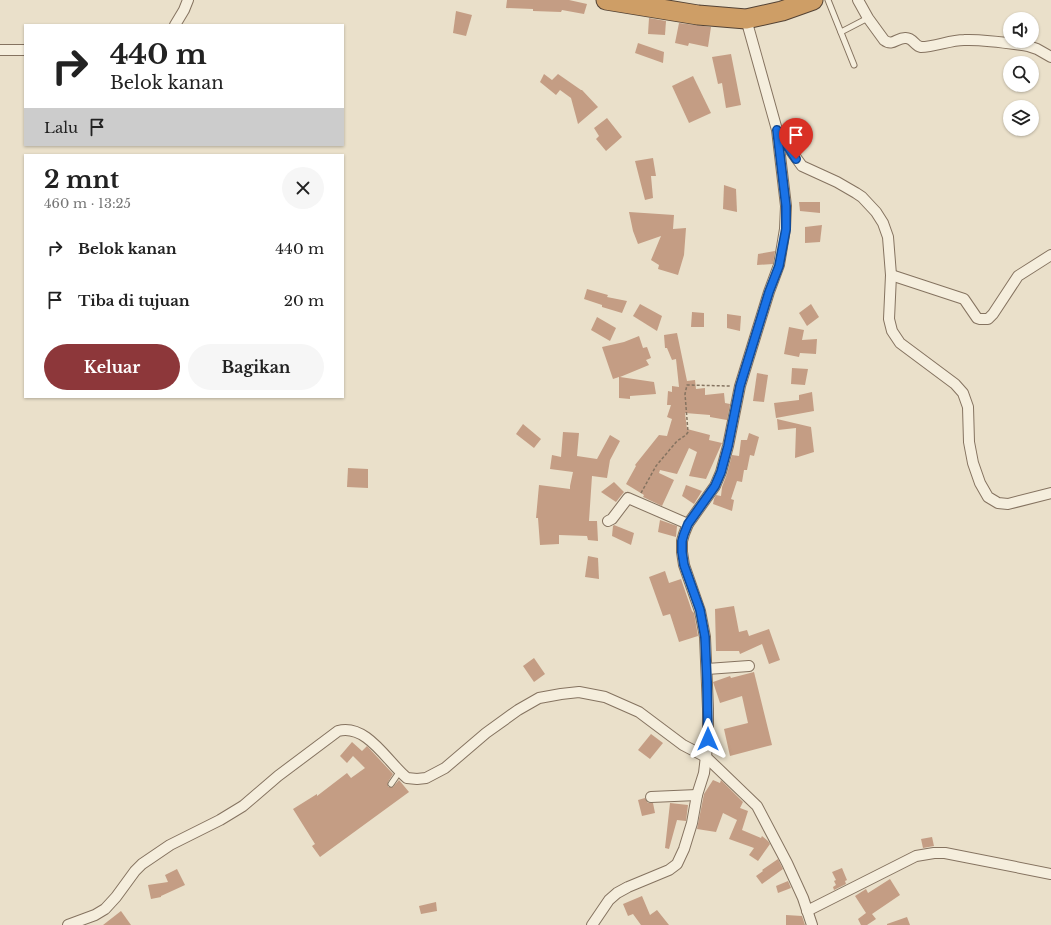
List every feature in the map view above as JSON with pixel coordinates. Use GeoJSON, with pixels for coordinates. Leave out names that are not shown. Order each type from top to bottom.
{"type":"FeatureCollection","features":[{"type":"Feature","properties":{"kind":"highway"},"geometry":{"type":"LineString","coordinates":[[606,0],[698,15],[746,19],[794,8],[813,0]]}},
{"type":"Feature","properties":{"kind":"street"},"geometry":{"type":"LineString","coordinates":[[176,24],[188,0]]}},
{"type":"Feature","properties":{"kind":"street"},"geometry":{"type":"LineString","coordinates":[[858,0],[868,18],[884,40],[888,43],[893,43],[902,38],[906,38],[923,47],[963,40],[972,40],[1028,46],[1051,57]]}},
{"type":"Feature","properties":{"kind":"street"},"geometry":{"type":"LineString","coordinates":[[592,925],[605,905],[617,893],[669,870],[677,864],[684,849],[692,823],[697,795],[704,773],[708,717],[705,637],[700,610],[684,565],[682,552],[684,534],[688,524],[715,486],[721,472],[728,446],[740,386],[769,292],[779,266],[786,229],[786,206],[777,130],[746,19]]}},
{"type":"Feature","properties":{"kind":"street"},"geometry":{"type":"LineString","coordinates":[[0,50],[24,50]]}},
{"type":"Feature","properties":{"kind":"street"},"geometry":{"type":"LineString","coordinates":[[777,130],[802,166],[849,188],[862,197],[876,212],[883,223],[888,237],[891,275],[889,319],[892,331],[900,343],[955,384],[963,393],[968,407],[969,442],[973,463],[985,492],[992,500],[998,503],[1008,504],[1051,493]]}},
{"type":"Feature","properties":{"kind":"street"},"geometry":{"type":"LineString","coordinates":[[891,275],[964,299],[977,318],[984,320],[988,319],[993,314],[1018,276],[1051,254]]}},
{"type":"Feature","properties":{"kind":"street"},"geometry":{"type":"LineString","coordinates":[[608,521],[616,514],[627,499],[630,498],[688,524]]}},
{"type":"Feature","properties":{"kind":"street"},"geometry":{"type":"LineString","coordinates":[[707,669],[749,666]]}},
{"type":"Feature","properties":{"kind":"street"},"geometry":{"type":"LineString","coordinates":[[68,925],[95,915],[104,909],[116,897],[142,864],[170,845],[220,820],[243,806],[278,776],[338,731],[352,731],[360,734],[376,745],[400,771],[410,779],[420,779],[445,768],[486,733],[518,710],[539,698],[579,692],[605,697],[639,712],[683,745],[706,757],[757,806],[787,863],[803,898],[812,925]]}},
{"type":"Feature","properties":{"kind":"street"},"geometry":{"type":"LineString","coordinates":[[652,797],[697,795]]}},
{"type":"Feature","properties":{"kind":"street"},"geometry":{"type":"LineString","coordinates":[[807,910],[916,856],[924,854],[945,853],[1051,874]]}},
{"type":"Feature","properties":{"kind":"lane"},"geometry":{"type":"LineString","coordinates":[[828,0],[854,65]]}},
{"type":"Feature","properties":{"kind":"lane"},"geometry":{"type":"LineString","coordinates":[[841,32],[868,18]]}},
{"type":"Feature","properties":{"kind":"lane"},"geometry":{"type":"LineString","coordinates":[[391,784],[400,771]]}},
{"type":"Feature","properties":{"kind":"path"},"geometry":{"type":"LineString","coordinates":[[637,501],[656,466],[688,432],[685,394],[687,384],[740,386]]}},
{"type":"Feature","properties":{"kind":"building"},"geometry":{"type":"Polygon","coordinates":[[[507,0],[569,0],[587,4],[584,14],[562,10],[561,12],[533,11],[533,9],[506,8],[507,0]]]}},
{"type":"Feature","properties":{"kind":"building"},"geometry":{"type":"Polygon","coordinates":[[[456,11],[472,15],[466,36],[453,33],[456,11]]]}},
{"type":"Feature","properties":{"kind":"building"},"geometry":{"type":"Polygon","coordinates":[[[649,18],[666,21],[665,35],[648,34],[649,18]]]}},
{"type":"Feature","properties":{"kind":"building"},"geometry":{"type":"Polygon","coordinates":[[[679,23],[711,27],[708,47],[689,43],[688,46],[675,43],[679,23]]]}},
{"type":"Feature","properties":{"kind":"building"},"geometry":{"type":"Polygon","coordinates":[[[638,43],[664,52],[663,63],[635,53],[638,43]]]}},
{"type":"Feature","properties":{"kind":"building"},"geometry":{"type":"Polygon","coordinates":[[[731,54],[741,105],[726,108],[722,83],[718,84],[712,57],[731,54]]]}},
{"type":"Feature","properties":{"kind":"building"},"geometry":{"type":"Polygon","coordinates":[[[544,74],[552,80],[558,74],[582,90],[598,107],[578,124],[571,98],[560,90],[556,95],[540,82],[544,74]]]}},
{"type":"Feature","properties":{"kind":"building"},"geometry":{"type":"Polygon","coordinates":[[[693,76],[711,113],[689,123],[672,86],[693,76]]]}},
{"type":"Feature","properties":{"kind":"building"},"geometry":{"type":"Polygon","coordinates":[[[607,118],[622,137],[606,151],[596,139],[599,136],[594,128],[607,118]]]}},
{"type":"Feature","properties":{"kind":"building"},"geometry":{"type":"Polygon","coordinates":[[[653,158],[656,176],[651,176],[653,198],[645,200],[635,161],[653,158]]]}},
{"type":"Feature","properties":{"kind":"building"},"geometry":{"type":"Polygon","coordinates":[[[724,185],[736,189],[737,212],[723,209],[724,185]]]}},
{"type":"Feature","properties":{"kind":"building"},"geometry":{"type":"Polygon","coordinates":[[[799,202],[820,202],[820,213],[800,211],[799,202]]]}},
{"type":"Feature","properties":{"kind":"building"},"geometry":{"type":"Polygon","coordinates":[[[629,212],[674,215],[673,229],[686,228],[684,255],[678,275],[658,269],[659,265],[651,260],[661,236],[638,244],[633,231],[629,212]]]}},
{"type":"Feature","properties":{"kind":"building"},"geometry":{"type":"Polygon","coordinates":[[[822,225],[820,242],[805,243],[805,227],[822,225]]]}},
{"type":"Feature","properties":{"kind":"building"},"geometry":{"type":"Polygon","coordinates":[[[775,251],[773,264],[757,265],[758,254],[775,251]]]}},
{"type":"Feature","properties":{"kind":"building"},"geometry":{"type":"Polygon","coordinates":[[[587,289],[608,295],[607,297],[627,301],[622,313],[602,307],[602,305],[584,299],[587,289]]]}},
{"type":"Feature","properties":{"kind":"building"},"geometry":{"type":"Polygon","coordinates":[[[640,304],[662,316],[657,331],[633,316],[640,304]]]}},
{"type":"Feature","properties":{"kind":"building"},"geometry":{"type":"Polygon","coordinates":[[[811,304],[819,317],[807,326],[799,313],[811,304]]]}},
{"type":"Feature","properties":{"kind":"building"},"geometry":{"type":"Polygon","coordinates":[[[692,312],[704,313],[704,327],[691,327],[692,312]]]}},
{"type":"Feature","properties":{"kind":"building"},"geometry":{"type":"Polygon","coordinates":[[[727,314],[741,316],[740,331],[727,328],[727,314]]]}},
{"type":"Feature","properties":{"kind":"building"},"geometry":{"type":"Polygon","coordinates":[[[597,317],[616,328],[610,341],[591,330],[597,317]]]}},
{"type":"Feature","properties":{"kind":"building"},"geometry":{"type":"Polygon","coordinates":[[[789,327],[804,330],[802,340],[817,339],[816,354],[800,353],[799,357],[784,354],[789,327]]]}},
{"type":"Feature","properties":{"kind":"building"},"geometry":{"type":"Polygon","coordinates":[[[677,333],[687,381],[695,380],[696,389],[705,388],[705,395],[724,393],[725,403],[730,404],[727,420],[710,417],[710,415],[685,413],[687,429],[710,435],[709,440],[722,443],[706,479],[689,476],[697,452],[689,448],[677,474],[660,470],[659,473],[674,480],[662,506],[643,497],[644,495],[626,484],[636,466],[635,465],[659,435],[667,436],[672,419],[667,417],[671,405],[667,405],[668,391],[672,392],[672,386],[679,387],[676,359],[672,360],[667,348],[665,348],[664,335],[677,333]]]}},
{"type":"Feature","properties":{"kind":"building"},"geometry":{"type":"Polygon","coordinates":[[[639,336],[643,348],[647,347],[651,358],[646,360],[649,365],[620,377],[654,382],[656,394],[630,396],[630,399],[619,398],[619,377],[613,379],[602,347],[624,342],[639,336]]]}},
{"type":"Feature","properties":{"kind":"building"},"geometry":{"type":"Polygon","coordinates":[[[792,368],[808,369],[805,385],[791,384],[792,368]]]}},
{"type":"Feature","properties":{"kind":"building"},"geometry":{"type":"Polygon","coordinates":[[[757,373],[768,375],[764,402],[753,401],[757,373]]]}},
{"type":"Feature","properties":{"kind":"building"},"geometry":{"type":"Polygon","coordinates":[[[812,392],[814,411],[776,418],[774,403],[799,400],[799,395],[812,392]]]}},
{"type":"Feature","properties":{"kind":"building"},"geometry":{"type":"Polygon","coordinates":[[[777,419],[811,427],[814,452],[795,458],[796,428],[778,430],[777,419]]]}},
{"type":"Feature","properties":{"kind":"building"},"geometry":{"type":"Polygon","coordinates":[[[523,424],[541,439],[534,448],[516,434],[523,424]]]}},
{"type":"Feature","properties":{"kind":"building"},"geometry":{"type":"Polygon","coordinates":[[[563,432],[579,433],[577,456],[597,459],[610,435],[620,441],[610,460],[607,478],[592,476],[589,521],[597,521],[598,541],[588,540],[587,536],[559,535],[559,544],[540,545],[538,518],[536,518],[539,485],[570,489],[573,472],[550,469],[552,455],[561,457],[563,432]]]}},
{"type":"Feature","properties":{"kind":"building"},"geometry":{"type":"Polygon","coordinates":[[[749,433],[759,437],[754,456],[750,455],[747,470],[744,470],[742,482],[737,481],[731,499],[734,500],[732,511],[713,504],[714,499],[716,495],[721,496],[722,487],[732,455],[739,456],[741,440],[747,440],[749,433]]]}},
{"type":"Feature","properties":{"kind":"building"},"geometry":{"type":"Polygon","coordinates":[[[348,468],[368,469],[368,488],[347,487],[348,468]]]}},
{"type":"Feature","properties":{"kind":"building"},"geometry":{"type":"Polygon","coordinates":[[[614,482],[624,492],[616,502],[601,492],[614,482]]]}},
{"type":"Feature","properties":{"kind":"building"},"geometry":{"type":"Polygon","coordinates":[[[686,485],[702,491],[694,504],[682,496],[686,485]]]}},
{"type":"Feature","properties":{"kind":"building"},"geometry":{"type":"Polygon","coordinates":[[[660,520],[677,526],[676,537],[658,532],[660,520]]]}},
{"type":"Feature","properties":{"kind":"building"},"geometry":{"type":"Polygon","coordinates":[[[614,525],[634,533],[631,545],[612,536],[614,525]]]}},
{"type":"Feature","properties":{"kind":"building"},"geometry":{"type":"Polygon","coordinates":[[[588,556],[598,558],[599,579],[585,577],[588,556]]]}},
{"type":"Feature","properties":{"kind":"building"},"geometry":{"type":"Polygon","coordinates":[[[665,571],[669,583],[681,579],[694,613],[698,636],[679,642],[670,614],[663,616],[649,577],[665,571]]]}},
{"type":"Feature","properties":{"kind":"building"},"geometry":{"type":"Polygon","coordinates":[[[734,606],[739,632],[747,630],[749,636],[769,629],[780,660],[769,664],[762,644],[740,654],[739,651],[716,651],[715,609],[734,606]]]}},
{"type":"Feature","properties":{"kind":"building"},"geometry":{"type":"Polygon","coordinates":[[[534,658],[545,674],[534,682],[523,666],[534,658]]]}},
{"type":"Feature","properties":{"kind":"building"},"geometry":{"type":"Polygon","coordinates":[[[754,672],[772,745],[730,756],[724,729],[748,723],[742,696],[720,703],[713,682],[730,676],[731,678],[754,672]]]}},
{"type":"Feature","properties":{"kind":"building"},"geometry":{"type":"Polygon","coordinates":[[[651,734],[663,743],[650,759],[638,750],[651,734]]]}},
{"type":"Feature","properties":{"kind":"building"},"geometry":{"type":"Polygon","coordinates":[[[352,742],[362,751],[367,746],[393,774],[388,782],[388,787],[393,787],[399,780],[409,792],[320,857],[312,846],[315,844],[293,809],[317,794],[317,796],[347,773],[351,778],[365,768],[353,756],[347,763],[340,756],[352,742]]]}},
{"type":"Feature","properties":{"kind":"building"},"geometry":{"type":"Polygon","coordinates":[[[713,780],[720,783],[721,780],[743,802],[740,808],[748,811],[742,830],[761,838],[762,836],[770,844],[758,861],[749,855],[754,848],[729,839],[737,820],[723,813],[716,832],[697,829],[704,794],[713,780]]]}},
{"type":"Feature","properties":{"kind":"building"},"geometry":{"type":"Polygon","coordinates":[[[645,798],[648,803],[653,803],[655,813],[642,816],[638,800],[645,798]]]}},
{"type":"Feature","properties":{"kind":"building"},"geometry":{"type":"Polygon","coordinates":[[[670,803],[688,805],[686,821],[677,820],[669,849],[665,848],[670,803]]]}},
{"type":"Feature","properties":{"kind":"building"},"geometry":{"type":"Polygon","coordinates":[[[932,837],[934,846],[923,848],[921,839],[932,837]]]}},
{"type":"Feature","properties":{"kind":"building"},"geometry":{"type":"Polygon","coordinates":[[[778,859],[783,869],[762,884],[756,876],[778,859]]]}},
{"type":"Feature","properties":{"kind":"building"},"geometry":{"type":"Polygon","coordinates":[[[842,868],[847,880],[845,881],[846,884],[834,890],[833,887],[836,885],[834,881],[836,880],[832,872],[842,868]]]}},
{"type":"Feature","properties":{"kind":"building"},"geometry":{"type":"Polygon","coordinates":[[[177,869],[185,885],[161,897],[151,899],[148,885],[168,882],[165,875],[177,869]]]}},
{"type":"Feature","properties":{"kind":"building"},"geometry":{"type":"Polygon","coordinates":[[[890,879],[900,895],[872,914],[876,919],[867,925],[861,925],[858,919],[866,913],[855,896],[866,889],[868,893],[890,879]]]}},
{"type":"Feature","properties":{"kind":"building"},"geometry":{"type":"Polygon","coordinates":[[[788,881],[791,888],[778,893],[776,886],[788,881]]]}},
{"type":"Feature","properties":{"kind":"building"},"geometry":{"type":"Polygon","coordinates":[[[642,896],[650,915],[657,910],[669,925],[641,925],[633,914],[628,916],[623,904],[642,896]]]}},
{"type":"Feature","properties":{"kind":"building"},"geometry":{"type":"Polygon","coordinates":[[[436,902],[437,911],[421,914],[419,906],[436,902]]]}},
{"type":"Feature","properties":{"kind":"building"},"geometry":{"type":"Polygon","coordinates":[[[121,911],[131,925],[103,925],[121,911]]]}},
{"type":"Feature","properties":{"kind":"building"},"geometry":{"type":"Polygon","coordinates":[[[786,915],[802,916],[805,925],[786,925],[786,915]]]}},
{"type":"Feature","properties":{"kind":"building"},"geometry":{"type":"Polygon","coordinates":[[[907,917],[910,925],[887,925],[887,924],[907,917]]]}},
{"type":"Feature","properties":{"kind":"route"},"geometry":{"type":"LineString","coordinates":[[708,739],[705,637],[700,610],[684,565],[682,541],[688,524],[715,486],[721,472],[728,446],[740,386],[769,292],[779,266],[786,229],[786,206],[777,130],[796,159]]}}]}
